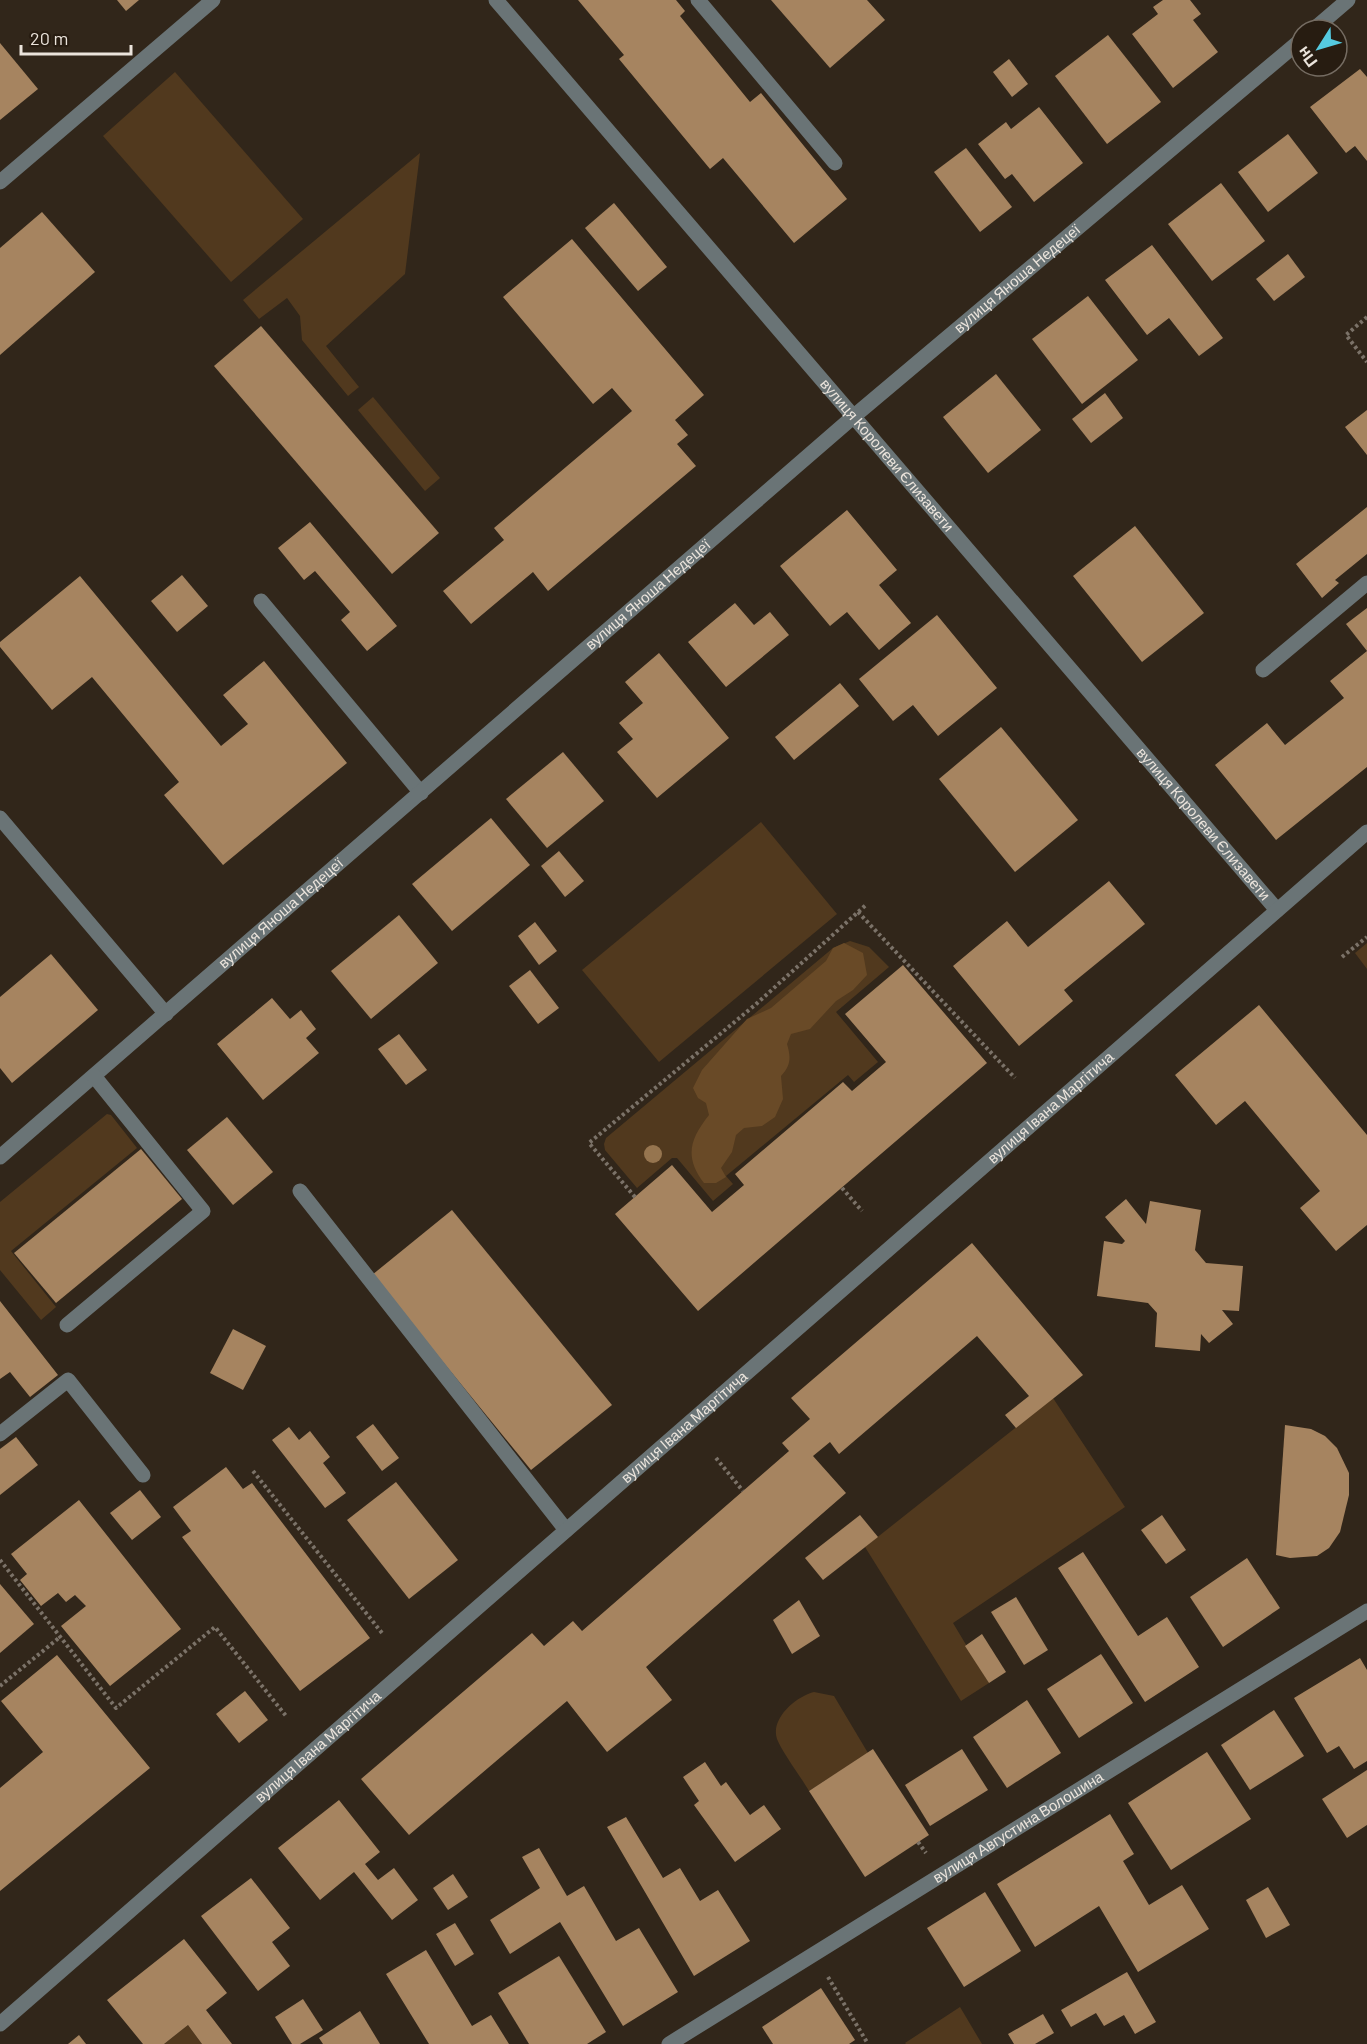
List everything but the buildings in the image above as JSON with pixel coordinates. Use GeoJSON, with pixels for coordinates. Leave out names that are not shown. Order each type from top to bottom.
{"type":"FeatureCollection","features":[{"type":"Feature","properties":{"kind":"street"},"geometry":{"type":"LineString","coordinates":[[0,182],[213,0]]}},
{"type":"Feature","properties":{"kind":"street","name":"вулиця Королеви Єлизавети"},"geometry":{"type":"LineString","coordinates":[[496,0],[1277,910]]}},
{"type":"Feature","properties":{"kind":"street"},"geometry":{"type":"LineString","coordinates":[[698,0],[835,163]]}},
{"type":"Feature","properties":{"kind":"street"},"geometry":{"type":"LineString","coordinates":[[1327,18],[1348,0]]}},
{"type":"Feature","properties":{"kind":"street","name":"вулиця Яноша Недецеї"},"geometry":{"type":"LineString","coordinates":[[0,1157],[853,417],[1289,50]]}},
{"type":"Feature","properties":{"kind":"street"},"geometry":{"type":"LineString","coordinates":[[1263,670],[1367,583]]}},
{"type":"Feature","properties":{"kind":"street"},"geometry":{"type":"LineString","coordinates":[[261,601],[421,792]]}},
{"type":"Feature","properties":{"kind":"street"},"geometry":{"type":"LineString","coordinates":[[0,818],[166,1014]]}},
{"type":"Feature","properties":{"kind":"street","name":"вулиця Івана Маргітича"},"geometry":{"type":"LineString","coordinates":[[0,2024],[1367,832]]}},
{"type":"Feature","properties":{"kind":"street"},"geometry":{"type":"LineString","coordinates":[[67,1325],[203,1211],[94,1076]]}},
{"type":"Feature","properties":{"kind":"street"},"geometry":{"type":"LineString","coordinates":[[300,1191],[566,1530]]}},
{"type":"Feature","properties":{"kind":"street"},"geometry":{"type":"LineString","coordinates":[[0,1434],[68,1380],[143,1475]]}},
{"type":"Feature","properties":{"kind":"street","name":"вулиця Августина Волошина"},"geometry":{"type":"LineString","coordinates":[[669,2044],[1367,1611]]}},
{"type":"Feature","properties":{"kind":"path"},"geometry":{"type":"LineString","coordinates":[[1367,317],[1346,336],[1367,362]]}},
{"type":"Feature","properties":{"kind":"path"},"geometry":{"type":"LineString","coordinates":[[635,1197],[589,1143],[755,1005],[867,904]]}},
{"type":"Feature","properties":{"kind":"path"},"geometry":{"type":"LineString","coordinates":[[858,912],[1015,1078]]}},
{"type":"Feature","properties":{"kind":"path"},"geometry":{"type":"LineString","coordinates":[[1342,957],[1367,937]]}},
{"type":"Feature","properties":{"kind":"path"},"geometry":{"type":"LineString","coordinates":[[842,1188],[862,1211]]}},
{"type":"Feature","properties":{"kind":"path"},"geometry":{"type":"LineString","coordinates":[[716,1458],[743,1491]]}},
{"type":"Feature","properties":{"kind":"path"},"geometry":{"type":"LineString","coordinates":[[253,1471],[382,1633]]}},
{"type":"Feature","properties":{"kind":"path"},"geometry":{"type":"LineString","coordinates":[[0,1560],[116,1708],[215,1627],[286,1716]]}},
{"type":"Feature","properties":{"kind":"path"},"geometry":{"type":"LineString","coordinates":[[0,1686],[60,1637]]}},
{"type":"Feature","properties":{"kind":"path"},"geometry":{"type":"LineString","coordinates":[[918,1842],[927,1853]]}},
{"type":"Feature","properties":{"kind":"path"},"geometry":{"type":"LineString","coordinates":[[828,1977],[868,2044]]}},
{"type":"Feature","properties":{"kind":"shaded area"},"geometry":{"type":"Polygon","coordinates":[[[175,72],[303,219],[231,282],[103,136],[175,72]]]}},
{"type":"Feature","properties":{"kind":"shaded area"},"geometry":{"type":"Polygon","coordinates":[[[420,153],[405,274],[326,346],[359,387],[348,396],[302,340],[300,316],[287,298],[259,319],[243,300],[420,153]]]}},
{"type":"Feature","properties":{"kind":"shaded area"},"geometry":{"type":"Polygon","coordinates":[[[373,397],[440,478],[425,491],[358,410],[373,397]]]}},
{"type":"Feature","properties":{"kind":"shaded area"},"geometry":{"type":"Polygon","coordinates":[[[761,822],[837,914],[659,1062],[582,970],[761,822]]]}},
{"type":"Feature","properties":{"kind":"shaded area"},"geometry":{"type":"Polygon","coordinates":[[[850,941],[869,947],[889,967],[836,1012],[878,1062],[854,1082],[848,1075],[726,1176],[733,1184],[713,1201],[677,1158],[672,1158],[637,1188],[605,1150],[606,1138],[833,948],[850,941]]]}},
{"type":"Feature","properties":{"kind":"shaded area"},"geometry":{"type":"Polygon","coordinates":[[[844,943],[863,953],[867,975],[853,990],[836,1001],[810,1029],[791,1034],[787,1044],[789,1061],[787,1069],[781,1076],[783,1099],[775,1117],[762,1126],[744,1128],[736,1135],[732,1152],[721,1168],[726,1177],[716,1183],[704,1183],[694,1165],[692,1156],[697,1132],[709,1115],[706,1103],[698,1098],[693,1088],[702,1070],[747,1019],[771,1008],[826,961],[833,948],[844,943]]]}},
{"type":"Feature","properties":{"kind":"shaded area"},"geometry":{"type":"Polygon","coordinates":[[[1367,943],[1367,969],[1355,953],[1367,943]]]}},
{"type":"Feature","properties":{"kind":"shaded area"},"geometry":{"type":"Polygon","coordinates":[[[107,1114],[111,1115],[137,1148],[11,1251],[56,1307],[41,1320],[0,1270],[0,1202],[107,1114]]]}},
{"type":"Feature","properties":{"kind":"shaded area"},"geometry":{"type":"Polygon","coordinates":[[[1053,1398],[1125,1507],[953,1623],[989,1683],[961,1701],[865,1547],[1053,1398]]]}},
{"type":"Feature","properties":{"kind":"shaded area"},"geometry":{"type":"Polygon","coordinates":[[[814,1692],[834,1696],[868,1753],[809,1791],[779,1744],[776,1731],[777,1723],[786,1709],[800,1698],[814,1692]]]}},
{"type":"Feature","properties":{"kind":"shaded area"},"geometry":{"type":"Polygon","coordinates":[[[960,2007],[982,2044],[905,2043],[960,2007]]]}},
{"type":"Feature","properties":{"kind":"shaded area"},"geometry":{"type":"Polygon","coordinates":[[[188,2025],[202,2044],[164,2044],[188,2025]]]}}]}
